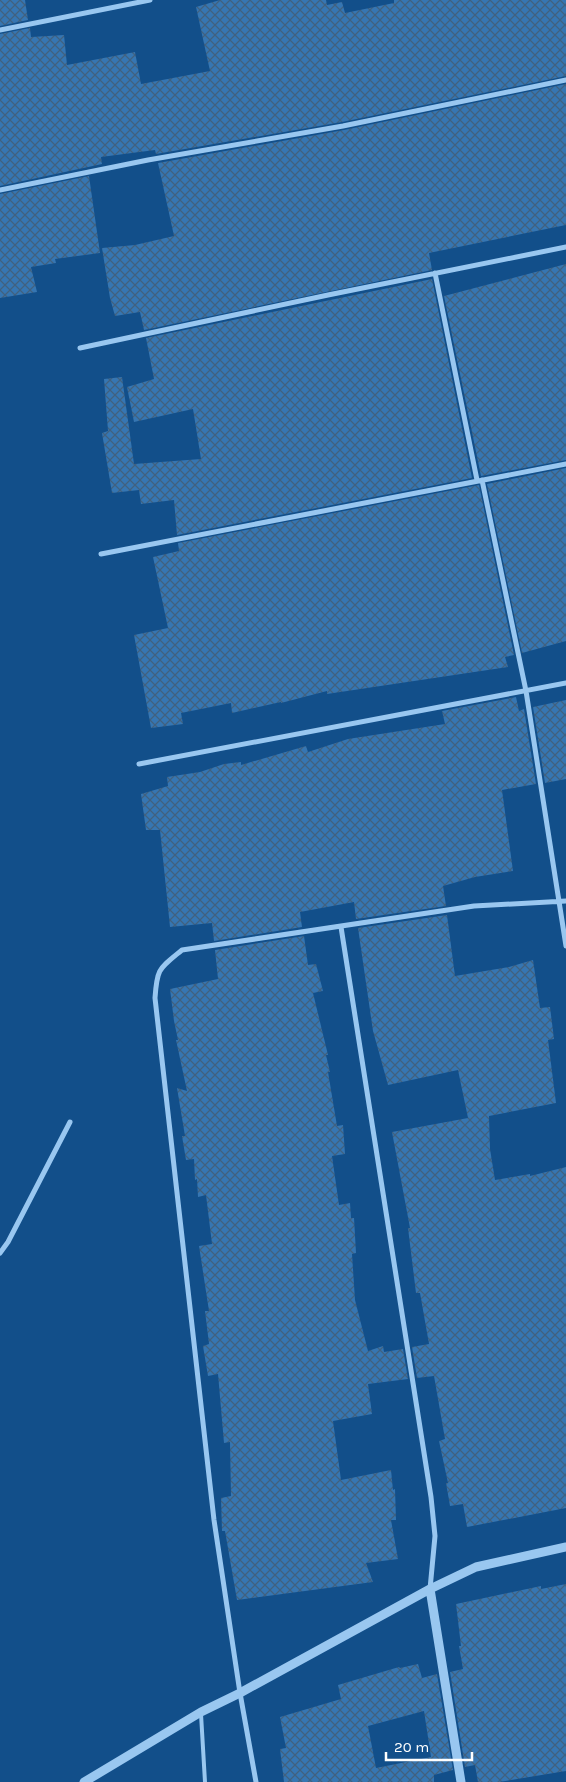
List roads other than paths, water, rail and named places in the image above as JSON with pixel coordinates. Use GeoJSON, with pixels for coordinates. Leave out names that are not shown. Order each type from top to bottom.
{"type":"FeatureCollection","features":[{"type":"Feature","properties":{"kind":"street"},"geometry":{"type":"LineString","coordinates":[[0,30],[150,0]]}},
{"type":"Feature","properties":{"kind":"street"},"geometry":{"type":"LineString","coordinates":[[0,190],[148,160],[343,126],[566,80]]}},
{"type":"Feature","properties":{"kind":"street"},"geometry":{"type":"LineString","coordinates":[[80,348],[566,247]]}},
{"type":"Feature","properties":{"kind":"street"},"geometry":{"type":"LineString","coordinates":[[435,273],[526,691],[566,946]]}},
{"type":"Feature","properties":{"kind":"street"},"geometry":{"type":"LineString","coordinates":[[101,554],[566,464]]}},
{"type":"Feature","properties":{"kind":"street"},"geometry":{"type":"LineString","coordinates":[[139,764],[566,683]]}},
{"type":"Feature","properties":{"kind":"street"},"geometry":{"type":"LineString","coordinates":[[256,1782],[240,1693],[214,1520],[155,998],[157,976],[163,966],[182,950],[474,906],[566,901]]}},
{"type":"Feature","properties":{"kind":"street"},"geometry":{"type":"LineString","coordinates":[[341,927],[431,1497],[435,1536],[430,1589],[461,1782]]}},
{"type":"Feature","properties":{"kind":"street"},"geometry":{"type":"LineString","coordinates":[[0,1253],[8,1242],[70,1122]]}},
{"type":"Feature","properties":{"kind":"street"},"geometry":{"type":"LineString","coordinates":[[84,1782],[201,1712],[240,1693],[430,1589],[476,1567],[566,1547]]}},
{"type":"Feature","properties":{"kind":"lane"},"geometry":{"type":"LineString","coordinates":[[201,1712],[205,1782]]}}]}
